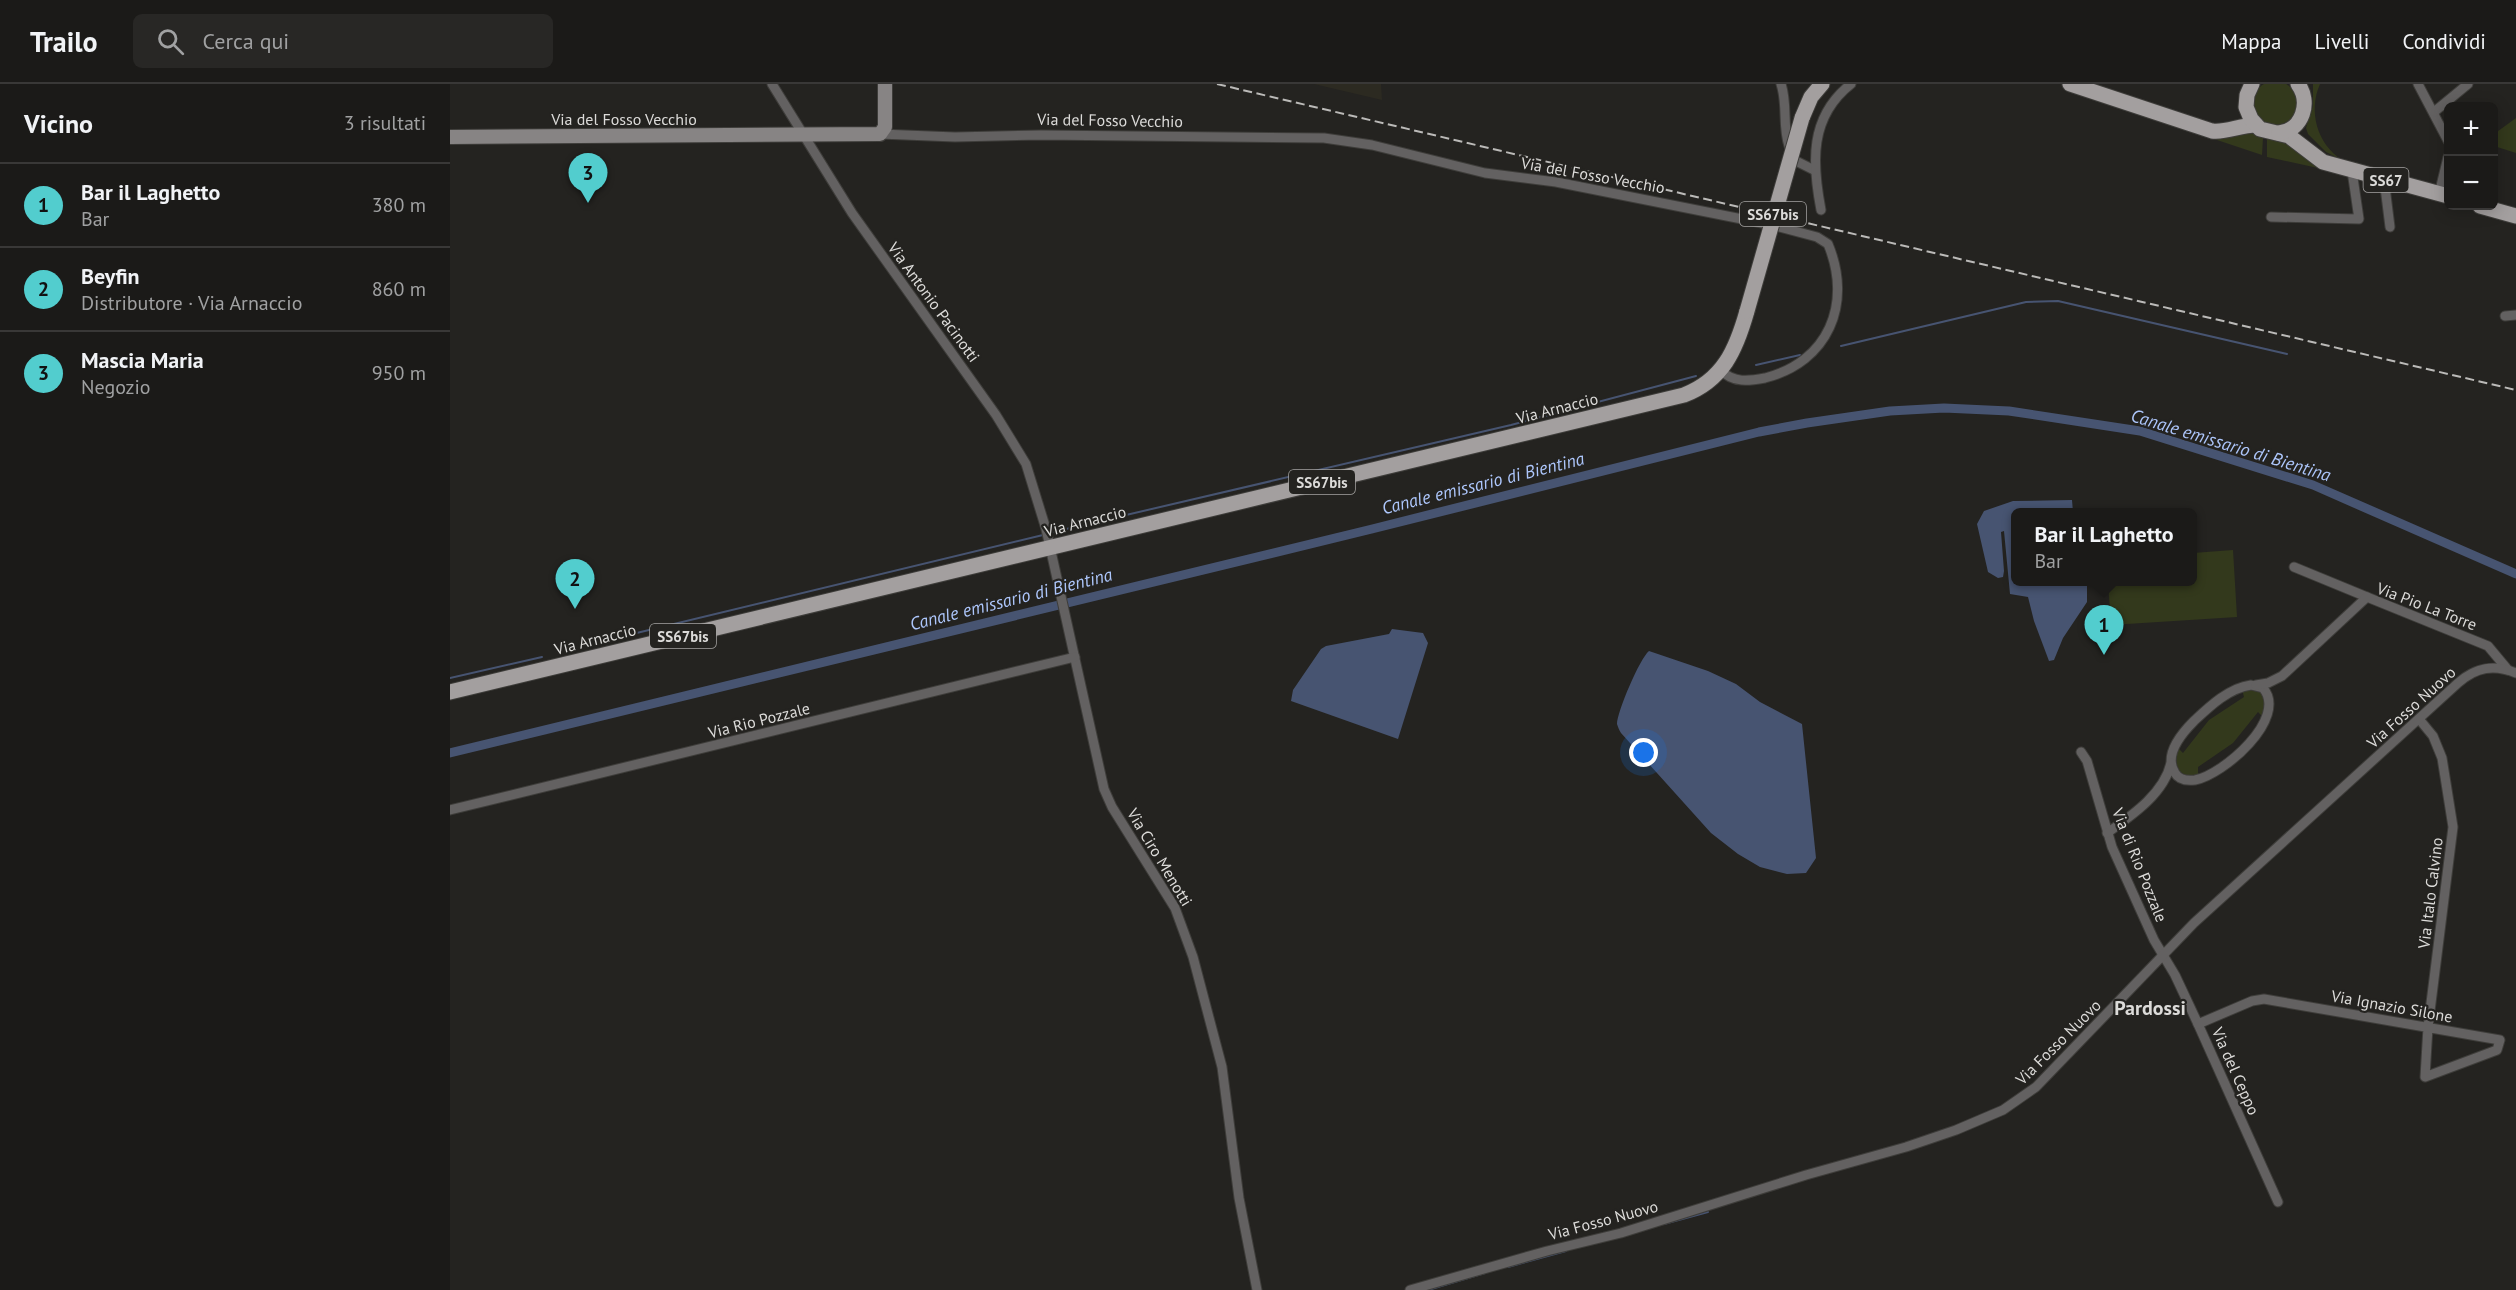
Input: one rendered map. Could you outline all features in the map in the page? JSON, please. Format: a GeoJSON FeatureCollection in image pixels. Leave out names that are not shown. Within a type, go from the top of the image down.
{"type":"FeatureCollection","features":[{"type":"Feature","properties":{"kind":"main road","name":"Via Arnaccio"},"geometry":{"type":"LineString","coordinates":[[450,692],[1048,538],[1670,399],[1698,389],[1722,371],[1735,348],[1802,118],[1811,97],[1822,84]]}},
{"type":"Feature","properties":{"kind":"main road","name":"SS67"},"geometry":{"type":"LineString","coordinates":[[2070,84],[2218,132],[2241,125],[2256,125],[2265,131],[2293,138],[2323,162],[2444,195]]}},
{"type":"Feature","properties":{"kind":"main road","name":"SS67"},"geometry":{"type":"LineString","coordinates":[[2303,88],[2305,107],[2301,118],[2301,129],[2305,141],[2334,165]]}},
{"type":"Feature","properties":{"kind":"main road","name":"SS67"},"geometry":{"type":"LineString","coordinates":[[2200,128],[2228,123],[2237,118],[2247,92]]}},
{"type":"Feature","properties":{"kind":"main road","name":"SS67"},"geometry":{"type":"LineString","coordinates":[[2247,92],[2256,125]]}},
{"type":"Feature","properties":{"kind":"main road"},"geometry":{"type":"LineString","coordinates":[[2279,133],[2291,129],[2301,118]]}},
{"type":"Feature","properties":{"kind":"main road"},"geometry":{"type":"LineString","coordinates":[[2494,210],[2516,216]]}},
{"type":"Feature","properties":{"kind":"street","name":"Via Antonio Pacinotti"},"geometry":{"type":"LineString","coordinates":[[772,84],[852,213],[1015,442],[1030,472],[1048,538]]}},
{"type":"Feature","properties":{"kind":"street"},"geometry":{"type":"LineString","coordinates":[[880,134],[885,127],[885,84]]}},
{"type":"Feature","properties":{"kind":"street"},"geometry":{"type":"LineString","coordinates":[[1781,84],[1786,101],[1784,128],[1789,146]]}},
{"type":"Feature","properties":{"kind":"street"},"geometry":{"type":"LineString","coordinates":[[1821,210],[1814,170],[1814,152],[1822,124],[1834,101],[1851,84]]}},
{"type":"Feature","properties":{"kind":"street"},"geometry":{"type":"LineString","coordinates":[[2418,84],[2444,133]]}},
{"type":"Feature","properties":{"kind":"street"},"geometry":{"type":"LineString","coordinates":[[2434,112],[2468,84]]}},
{"type":"Feature","properties":{"kind":"street","name":"Via del Fosso Vecchio"},"geometry":{"type":"LineString","coordinates":[[450,137],[880,134],[955,137],[1053,135],[1324,138],[1372,145],[1485,173],[1556,182],[1762,223]]}},
{"type":"Feature","properties":{"kind":"street"},"geometry":{"type":"LineString","coordinates":[[1798,162],[1814,170]]}},
{"type":"Feature","properties":{"kind":"street"},"geometry":{"type":"LineString","coordinates":[[2271,217],[2359,219],[2352,171]]}},
{"type":"Feature","properties":{"kind":"street"},"geometry":{"type":"LineString","coordinates":[[2384,179],[2390,227]]}},
{"type":"Feature","properties":{"kind":"street"},"geometry":{"type":"LineString","coordinates":[[1722,371],[1735,380],[1760,379],[1780,374],[1796,366],[1814,350],[1828,332],[1836,310],[1837,285],[1831,250],[1823,240],[1776,226]]}},
{"type":"Feature","properties":{"kind":"street"},"geometry":{"type":"LineString","coordinates":[[2505,316],[2516,315]]}},
{"type":"Feature","properties":{"kind":"street","name":"Via Ciro Menotti"},"geometry":{"type":"LineString","coordinates":[[1048,538],[1107,797],[1174,908],[1199,980],[1222,1067],[1239,1198],[1257,1290]]}},
{"type":"Feature","properties":{"kind":"street"},"geometry":{"type":"LineString","coordinates":[[2294,567],[2367,597]]}},
{"type":"Feature","properties":{"kind":"street","name":"Via Pio La Torre"},"geometry":{"type":"LineString","coordinates":[[2158,789],[2181,779],[2197,780],[2204,777],[2240,753],[2264,724],[2275,686],[2282,676],[2367,597],[2488,646],[2512,672]]}},
{"type":"Feature","properties":{"kind":"street"},"geometry":{"type":"LineString","coordinates":[[2488,646],[2487,668],[2512,672]]}},
{"type":"Feature","properties":{"kind":"street","name":"Via Rio Pozzale"},"geometry":{"type":"LineString","coordinates":[[450,810],[1075,657]]}},
{"type":"Feature","properties":{"kind":"street","name":"Via Fosso Nuovo"},"geometry":{"type":"LineString","coordinates":[[1410,1290],[1547,1251],[1621,1233],[1806,1175],[1906,1147],[1984,1119],[2019,1101],[2036,1087],[2163,954],[2463,678],[2487,668]]}},
{"type":"Feature","properties":{"kind":"street","name":"Via Pio La Torre"},"geometry":{"type":"LineString","coordinates":[[2107,833],[2125,820],[2158,789],[2166,778],[2178,741],[2203,713],[2233,691],[2244,686],[2268,683],[2282,676]]}},
{"type":"Feature","properties":{"kind":"street"},"geometry":{"type":"LineString","coordinates":[[2256,685],[2265,691],[2270,703]]}},
{"type":"Feature","properties":{"kind":"street","name":"Via Italo Calvino"},"geometry":{"type":"LineString","coordinates":[[2418,719],[2433,736],[2442,758],[2452,827],[2428,1027],[2425,1077]]}},
{"type":"Feature","properties":{"kind":"street","name":"Via di Rio Pozzale"},"geometry":{"type":"LineString","coordinates":[[2081,752],[2087,761],[2107,833],[2154,940],[2163,954]]}},
{"type":"Feature","properties":{"kind":"street"},"geometry":{"type":"LineString","coordinates":[[2171,762],[2175,774],[2181,779]]}},
{"type":"Feature","properties":{"kind":"street","name":"Via del Ceppo"},"geometry":{"type":"LineString","coordinates":[[2163,954],[2198,1024],[2278,1202]]}},
{"type":"Feature","properties":{"kind":"street","name":"Via Ignazio Silone"},"geometry":{"type":"LineString","coordinates":[[2198,1024],[2252,1001],[2264,999],[2500,1040],[2497,1050],[2425,1077]]}},
{"type":"Feature","properties":{"kind":"shaded area"},"geometry":{"type":"Polygon","coordinates":[[[1314,84],[1381,84],[1382,100],[1314,84]]]}},
{"type":"Feature","properties":{"kind":"green space"},"geometry":{"type":"Polygon","coordinates":[[[2275,81],[2290,88],[2297,103],[2290,118],[2275,125],[2260,118],[2253,103],[2260,88],[2275,81]]]}},
{"type":"Feature","properties":{"kind":"green space"},"geometry":{"type":"Polygon","coordinates":[[[2313,84],[2320,84],[2315,105],[2317,126],[2326,145],[2342,160],[2326,152],[2308,134],[2306,128],[2313,106],[2313,84]]]}},
{"type":"Feature","properties":{"kind":"green space"},"geometry":{"type":"Polygon","coordinates":[[[2516,118],[2516,153],[2498,147],[2498,131],[2516,118]]]}},
{"type":"Feature","properties":{"kind":"green space"},"geometry":{"type":"Polygon","coordinates":[[[2251,132],[2263,138],[2262,155],[2208,137],[2251,132]]]}},
{"type":"Feature","properties":{"kind":"green space"},"geometry":{"type":"Polygon","coordinates":[[[2267,139],[2287,141],[2327,170],[2267,157],[2267,139]]]}},
{"type":"Feature","properties":{"kind":"green space"},"geometry":{"type":"Polygon","coordinates":[[[2233,550],[2237,617],[2111,625],[2108,586],[2197,586],[2197,553],[2233,550]]]}},
{"type":"Feature","properties":{"kind":"green space"},"geometry":{"type":"Polygon","coordinates":[[[2242,689],[2261,691],[2266,702],[2263,717],[2258,712],[2233,743],[2198,767],[2198,775],[2191,776],[2182,773],[2176,760],[2178,748],[2183,753],[2209,720],[2244,697],[2242,689]]]}},
{"type":"Feature","properties":{"kind":"water"},"geometry":{"type":"Polygon","coordinates":[[[2072,500],[2073,508],[2011,508],[2011,586],[2087,586],[2087,602],[2063,638],[2054,660],[2049,661],[2028,597],[2010,594],[2004,531],[2001,532],[2003,577],[1998,578],[1988,572],[1977,524],[1984,511],[2013,501],[2072,500]]]}},
{"type":"Feature","properties":{"kind":"water"},"geometry":{"type":"Polygon","coordinates":[[[1392,629],[1423,633],[1428,643],[1398,739],[1291,701],[1293,690],[1321,649],[1326,646],[1389,634],[1392,629]]]}},
{"type":"Feature","properties":{"kind":"water"},"geometry":{"type":"Polygon","coordinates":[[[1649,651],[1708,671],[1736,684],[1760,702],[1802,724],[1816,858],[1806,873],[1787,874],[1760,867],[1738,854],[1711,833],[1621,733],[1617,724],[1625,697],[1649,651]]]}},
{"type":"Feature","properties":{"kind":"waterway"},"geometry":{"type":"LineString","coordinates":[[1841,346],[2026,302],[2058,301],[2287,354]]}},
{"type":"Feature","properties":{"kind":"waterway"},"geometry":{"type":"LineString","coordinates":[[1756,365],[1800,355]]}},
{"type":"Feature","properties":{"kind":"waterway"},"geometry":{"type":"LineString","coordinates":[[1049,533],[1511,425],[1696,376]]}},
{"type":"Feature","properties":{"kind":"waterway","name":"Canale emissario di Bientina"},"geometry":{"type":"LineString","coordinates":[[450,753],[1372,529],[1759,432],[1890,411],[1944,408],[2009,411],[2140,431],[2313,485],[2516,574]]}},
{"type":"Feature","properties":{"kind":"waterway"},"geometry":{"type":"LineString","coordinates":[[620,637],[1043,535]]}},
{"type":"Feature","properties":{"kind":"waterway"},"geometry":{"type":"LineString","coordinates":[[450,678],[542,657]]}},
{"type":"Feature","properties":{"kind":"waterway"},"geometry":{"type":"LineString","coordinates":[[1664,1224],[1708,1212]]}},
{"type":"Feature","properties":{"kind":"waterway"},"geometry":{"type":"LineString","coordinates":[[1508,1267],[1566,1251]]}},
{"type":"Feature","properties":{"kind":"waterway"},"geometry":{"type":"LineString","coordinates":[[1428,1290],[1485,1273]]}},
{"type":"Feature","properties":{"kind":"railway"},"geometry":{"type":"LineString","coordinates":[[1217,84],[2516,390]]}},
{"type":"Feature","properties":{"kind":"place","name":"Mascia Maria"},"geometry":{"type":"Point","coordinates":[588,203]}},
{"type":"Feature","properties":{"kind":"place","name":"Beyfin"},"geometry":{"type":"Point","coordinates":[575,609]}},
{"type":"Feature","properties":{"kind":"place","name":"Bar il Laghetto"},"geometry":{"type":"Point","coordinates":[2104,655]}},
{"type":"Feature","properties":{"kind":"district","name":"Pardossi"},"geometry":{"type":"Point","coordinates":[2150,1008]}}]}
